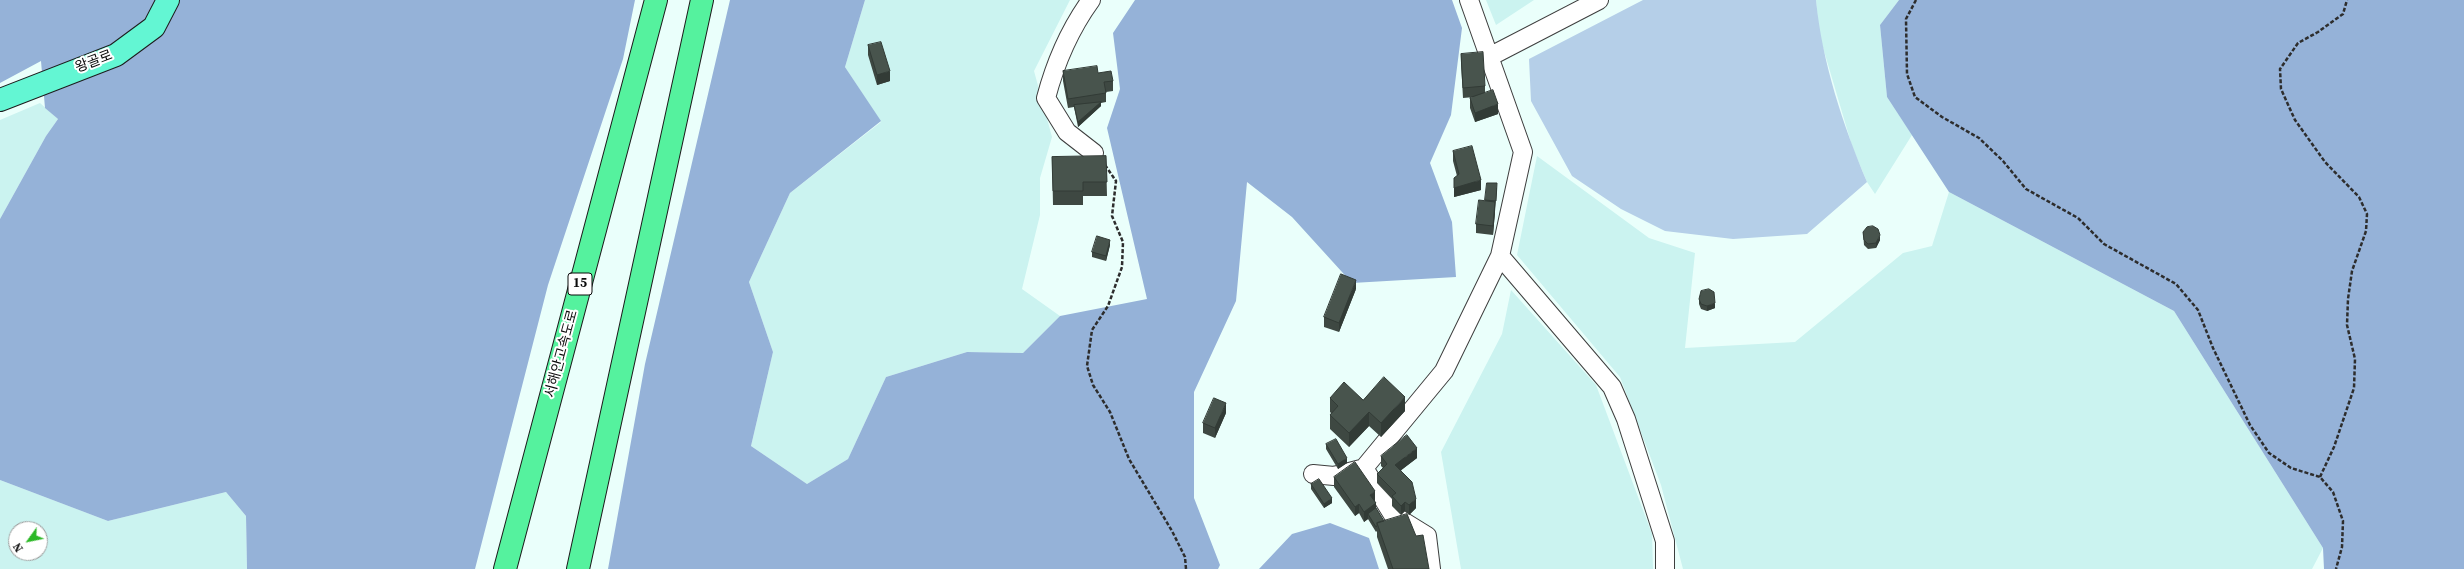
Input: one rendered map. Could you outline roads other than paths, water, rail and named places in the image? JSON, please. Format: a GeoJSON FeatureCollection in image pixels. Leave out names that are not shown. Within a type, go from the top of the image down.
{"type":"FeatureCollection","features":[{"type":"Feature","properties":{"kind":"highway","name":"서해안고속도로"},"geometry":{"type":"LineString","coordinates":[[505,569],[656,0]]}},
{"type":"Feature","properties":{"kind":"highway"},"geometry":{"type":"LineString","coordinates":[[578,569],[702,0]]}},
{"type":"Feature","properties":{"kind":"main road","name":"왕골로"},"geometry":{"type":"LineString","coordinates":[[0,100],[50,79],[116,55],[154,27],[168,0]]}},
{"type":"Feature","properties":{"kind":"street"},"geometry":{"type":"LineString","coordinates":[[1091,0],[1082,13],[1053,73],[1046,98],[1067,132],[1094,153]]}},
{"type":"Feature","properties":{"kind":"street"},"geometry":{"type":"LineString","coordinates":[[1313,474],[1334,476],[1364,468],[1444,371],[1500,256],[1523,152],[1469,0]]}},
{"type":"Feature","properties":{"kind":"street"},"geometry":{"type":"LineString","coordinates":[[1489,57],[1599,0]]}},
{"type":"Feature","properties":{"kind":"street"},"geometry":{"type":"LineString","coordinates":[[1500,256],[1612,387],[1626,419],[1664,541],[1666,569]]}},
{"type":"Feature","properties":{"kind":"street"},"geometry":{"type":"LineString","coordinates":[[1364,468],[1393,515],[1427,536],[1432,569]]}}]}
